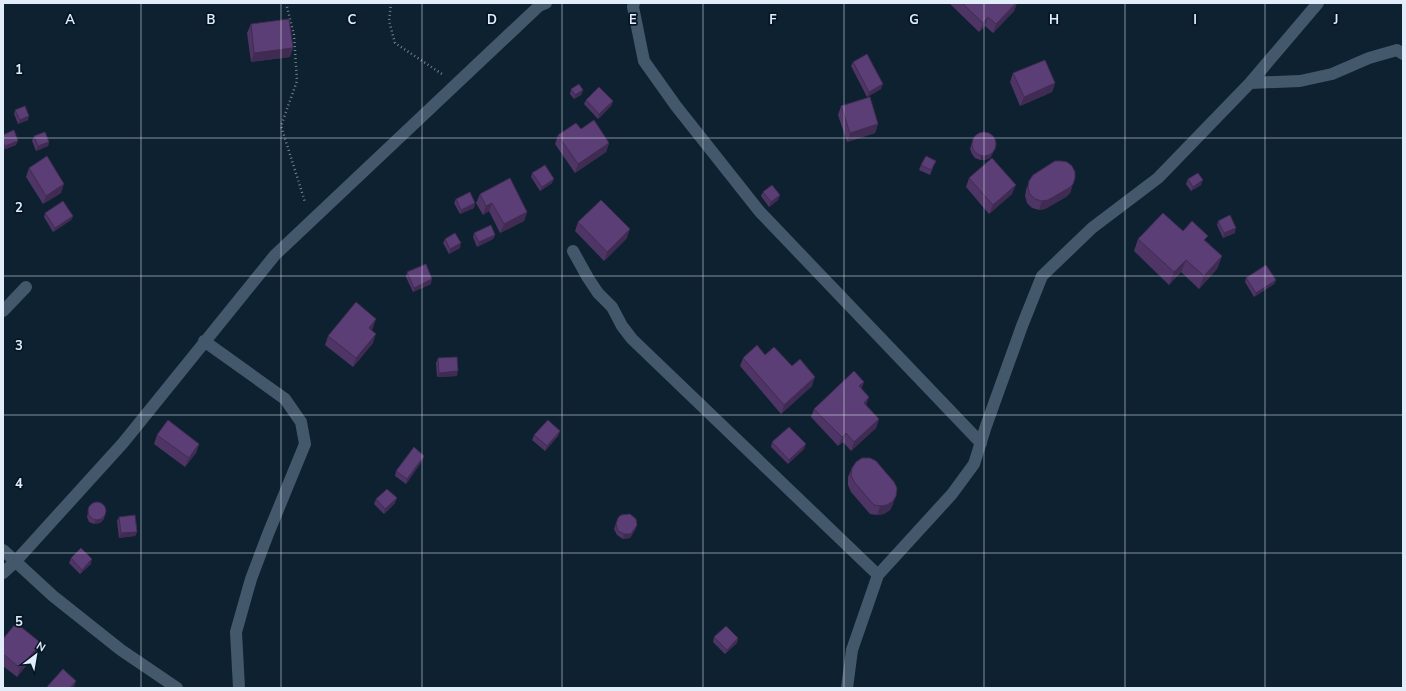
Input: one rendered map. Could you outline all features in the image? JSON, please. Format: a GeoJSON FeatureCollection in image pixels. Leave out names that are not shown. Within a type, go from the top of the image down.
{"type":"FeatureCollection","features":[{"type":"Feature","properties":{"kind":"street"},"geometry":{"type":"LineString","coordinates":[[3,573],[15,562],[123,443],[274,255],[458,84],[539,6],[546,3]]}},
{"type":"Feature","properties":{"kind":"street"},"geometry":{"type":"LineString","coordinates":[[634,3],[633,7],[644,61],[676,106],[755,206],[981,443]]}},
{"type":"Feature","properties":{"kind":"street"},"geometry":{"type":"LineString","coordinates":[[847,688],[852,650],[878,575],[952,494],[974,464],[1019,334],[1042,276],[1092,228],[1158,178],[1250,83],[1318,3]]}},
{"type":"Feature","properties":{"kind":"street"},"geometry":{"type":"LineString","coordinates":[[1250,83],[1300,81],[1332,74],[1369,58],[1401,50]]}},
{"type":"Feature","properties":{"kind":"street"},"geometry":{"type":"LineString","coordinates":[[572,251],[598,293],[612,307],[622,326],[632,339],[878,575]]}},
{"type":"Feature","properties":{"kind":"street"},"geometry":{"type":"LineString","coordinates":[[3,311],[26,287]]}},
{"type":"Feature","properties":{"kind":"street"},"geometry":{"type":"LineString","coordinates":[[204,341],[285,399],[301,422],[305,444],[251,579],[236,632],[239,688]]}},
{"type":"Feature","properties":{"kind":"street"},"geometry":{"type":"LineString","coordinates":[[3,550],[53,596],[121,650],[177,688]]}},
{"type":"Feature","properties":{"kind":"path"},"geometry":{"type":"LineString","coordinates":[[286,3],[294,35],[297,81],[281,126],[311,220]]}},
{"type":"Feature","properties":{"kind":"path"},"geometry":{"type":"LineString","coordinates":[[391,3],[389,21],[395,43],[458,84]]}},
{"type":"Feature","properties":{"kind":"building"},"geometry":{"type":"Polygon","coordinates":[[[962,3],[1016,3],[996,24],[988,17],[983,23],[962,3]]]}},
{"type":"Feature","properties":{"kind":"building"},"geometry":{"type":"Polygon","coordinates":[[[289,19],[293,48],[254,53],[251,24],[289,19]]]}},
{"type":"Feature","properties":{"kind":"building"},"geometry":{"type":"Polygon","coordinates":[[[867,54],[883,84],[869,92],[853,62],[867,54]]]}},
{"type":"Feature","properties":{"kind":"building"},"geometry":{"type":"Polygon","coordinates":[[[1045,60],[1055,83],[1024,97],[1013,73],[1045,60]]]}},
{"type":"Feature","properties":{"kind":"building"},"geometry":{"type":"Polygon","coordinates":[[[579,84],[583,90],[575,95],[571,89],[579,84]]]}},
{"type":"Feature","properties":{"kind":"building"},"geometry":{"type":"Polygon","coordinates":[[[599,87],[613,101],[599,114],[586,100],[599,87]]]}},
{"type":"Feature","properties":{"kind":"building"},"geometry":{"type":"Polygon","coordinates":[[[870,97],[878,124],[850,133],[841,106],[870,97]]]}},
{"type":"Feature","properties":{"kind":"building"},"geometry":{"type":"Polygon","coordinates":[[[25,106],[29,116],[20,120],[15,110],[25,106]]]}},
{"type":"Feature","properties":{"kind":"building"},"geometry":{"type":"Polygon","coordinates":[[[594,120],[609,143],[578,164],[558,135],[576,123],[581,129],[594,120]]]}},
{"type":"Feature","properties":{"kind":"building"},"geometry":{"type":"Polygon","coordinates":[[[14,130],[18,141],[5,146],[3,135],[14,130]]]}},
{"type":"Feature","properties":{"kind":"building"},"geometry":{"type":"Polygon","coordinates":[[[45,132],[49,142],[38,146],[34,136],[45,132]]]}},
{"type":"Feature","properties":{"kind":"building"},"geometry":{"type":"Polygon","coordinates":[[[984,132],[989,133],[995,139],[995,149],[989,155],[984,156],[979,155],[973,149],[972,144],[973,139],[979,133],[984,132]]]}},
{"type":"Feature","properties":{"kind":"building"},"geometry":{"type":"Polygon","coordinates":[[[47,156],[64,184],[46,196],[29,168],[47,156]]]}},
{"type":"Feature","properties":{"kind":"building"},"geometry":{"type":"Polygon","coordinates":[[[926,156],[936,161],[931,170],[921,165],[926,156]]]}},
{"type":"Feature","properties":{"kind":"building"},"geometry":{"type":"Polygon","coordinates":[[[992,158],[1016,185],[993,205],[969,178],[992,158]]]}},
{"type":"Feature","properties":{"kind":"building"},"geometry":{"type":"Polygon","coordinates":[[[1055,161],[1067,162],[1072,166],[1075,172],[1073,184],[1069,188],[1048,200],[1042,201],[1035,199],[1030,194],[1028,188],[1029,181],[1033,175],[1055,161]]]}},
{"type":"Feature","properties":{"kind":"building"},"geometry":{"type":"Polygon","coordinates":[[[545,165],[554,179],[542,187],[532,173],[545,165]]]}},
{"type":"Feature","properties":{"kind":"building"},"geometry":{"type":"Polygon","coordinates":[[[1198,173],[1203,180],[1193,187],[1188,179],[1198,173]]]}},
{"type":"Feature","properties":{"kind":"building"},"geometry":{"type":"Polygon","coordinates":[[[510,178],[527,212],[504,224],[492,203],[486,206],[480,194],[510,178]]]}},
{"type":"Feature","properties":{"kind":"building"},"geometry":{"type":"Polygon","coordinates":[[[772,185],[780,195],[771,202],[763,192],[772,185]]]}},
{"type":"Feature","properties":{"kind":"building"},"geometry":{"type":"Polygon","coordinates":[[[470,192],[475,203],[461,210],[456,199],[470,192]]]}},
{"type":"Feature","properties":{"kind":"building"},"geometry":{"type":"Polygon","coordinates":[[[601,200],[630,229],[607,252],[578,222],[601,200]]]}},
{"type":"Feature","properties":{"kind":"building"},"geometry":{"type":"Polygon","coordinates":[[[63,201],[73,216],[55,228],[45,213],[63,201]]]}},
{"type":"Feature","properties":{"kind":"building"},"geometry":{"type":"Polygon","coordinates":[[[1163,213],[1183,231],[1192,221],[1208,236],[1204,240],[1222,256],[1204,276],[1186,260],[1174,272],[1138,239],[1163,213]]]}},
{"type":"Feature","properties":{"kind":"building"},"geometry":{"type":"Polygon","coordinates":[[[1230,215],[1236,228],[1224,233],[1218,221],[1230,215]]]}},
{"type":"Feature","properties":{"kind":"building"},"geometry":{"type":"Polygon","coordinates":[[[491,225],[495,235],[479,242],[474,233],[491,225]]]}},
{"type":"Feature","properties":{"kind":"building"},"geometry":{"type":"Polygon","coordinates":[[[455,233],[461,243],[450,249],[445,239],[455,233]]]}},
{"type":"Feature","properties":{"kind":"building"},"geometry":{"type":"Polygon","coordinates":[[[426,264],[432,279],[414,288],[407,272],[426,264]]]}},
{"type":"Feature","properties":{"kind":"building"},"geometry":{"type":"Polygon","coordinates":[[[1266,265],[1276,280],[1256,293],[1246,278],[1266,265]]]}},
{"type":"Feature","properties":{"kind":"building"},"geometry":{"type":"Polygon","coordinates":[[[356,302],[376,319],[369,328],[376,334],[356,358],[328,336],[356,302]]]}},
{"type":"Feature","properties":{"kind":"building"},"geometry":{"type":"Polygon","coordinates":[[[757,345],[765,355],[774,347],[792,366],[800,359],[815,377],[784,405],[743,358],[757,345]]]}},
{"type":"Feature","properties":{"kind":"building"},"geometry":{"type":"Polygon","coordinates":[[[457,357],[458,371],[439,373],[438,358],[457,357]]]}},
{"type":"Feature","properties":{"kind":"building"},"geometry":{"type":"Polygon","coordinates":[[[854,371],[864,382],[859,386],[869,397],[864,403],[879,419],[854,442],[846,433],[842,437],[814,409],[854,371]]]}},
{"type":"Feature","properties":{"kind":"building"},"geometry":{"type":"Polygon","coordinates":[[[168,420],[199,444],[189,458],[157,435],[168,420]]]}},
{"type":"Feature","properties":{"kind":"building"},"geometry":{"type":"Polygon","coordinates":[[[548,420],[560,431],[547,446],[534,435],[548,420]]]}},
{"type":"Feature","properties":{"kind":"building"},"geometry":{"type":"Polygon","coordinates":[[[789,427],[806,444],[789,460],[772,442],[789,427]]]}},
{"type":"Feature","properties":{"kind":"building"},"geometry":{"type":"Polygon","coordinates":[[[414,447],[424,456],[407,479],[396,471],[414,447]]]}},
{"type":"Feature","properties":{"kind":"building"},"geometry":{"type":"Polygon","coordinates":[[[862,458],[870,458],[876,461],[894,482],[897,488],[896,496],[893,501],[887,505],[874,505],[855,483],[851,476],[852,468],[856,462],[862,458]]]}},
{"type":"Feature","properties":{"kind":"building"},"geometry":{"type":"Polygon","coordinates":[[[387,489],[397,498],[385,509],[376,499],[387,489]]]}},
{"type":"Feature","properties":{"kind":"building"},"geometry":{"type":"Polygon","coordinates":[[[97,502],[103,505],[106,511],[103,517],[97,520],[91,517],[88,511],[91,505],[97,502]]]}},
{"type":"Feature","properties":{"kind":"building"},"geometry":{"type":"Polygon","coordinates":[[[630,514],[636,519],[637,525],[631,534],[624,534],[618,531],[616,524],[621,515],[630,514]]]}},
{"type":"Feature","properties":{"kind":"building"},"geometry":{"type":"Polygon","coordinates":[[[135,515],[137,532],[121,533],[119,517],[135,515]]]}},
{"type":"Feature","properties":{"kind":"building"},"geometry":{"type":"Polygon","coordinates":[[[81,548],[92,559],[82,570],[71,558],[81,548]]]}},
{"type":"Feature","properties":{"kind":"building"},"geometry":{"type":"Polygon","coordinates":[[[16,623],[41,643],[20,668],[3,654],[3,639],[16,623]]]}},
{"type":"Feature","properties":{"kind":"building"},"geometry":{"type":"Polygon","coordinates":[[[726,626],[738,638],[727,650],[714,637],[726,626]]]}},
{"type":"Feature","properties":{"kind":"building"},"geometry":{"type":"Polygon","coordinates":[[[63,669],[76,681],[70,688],[46,688],[63,669]]]}}]}
